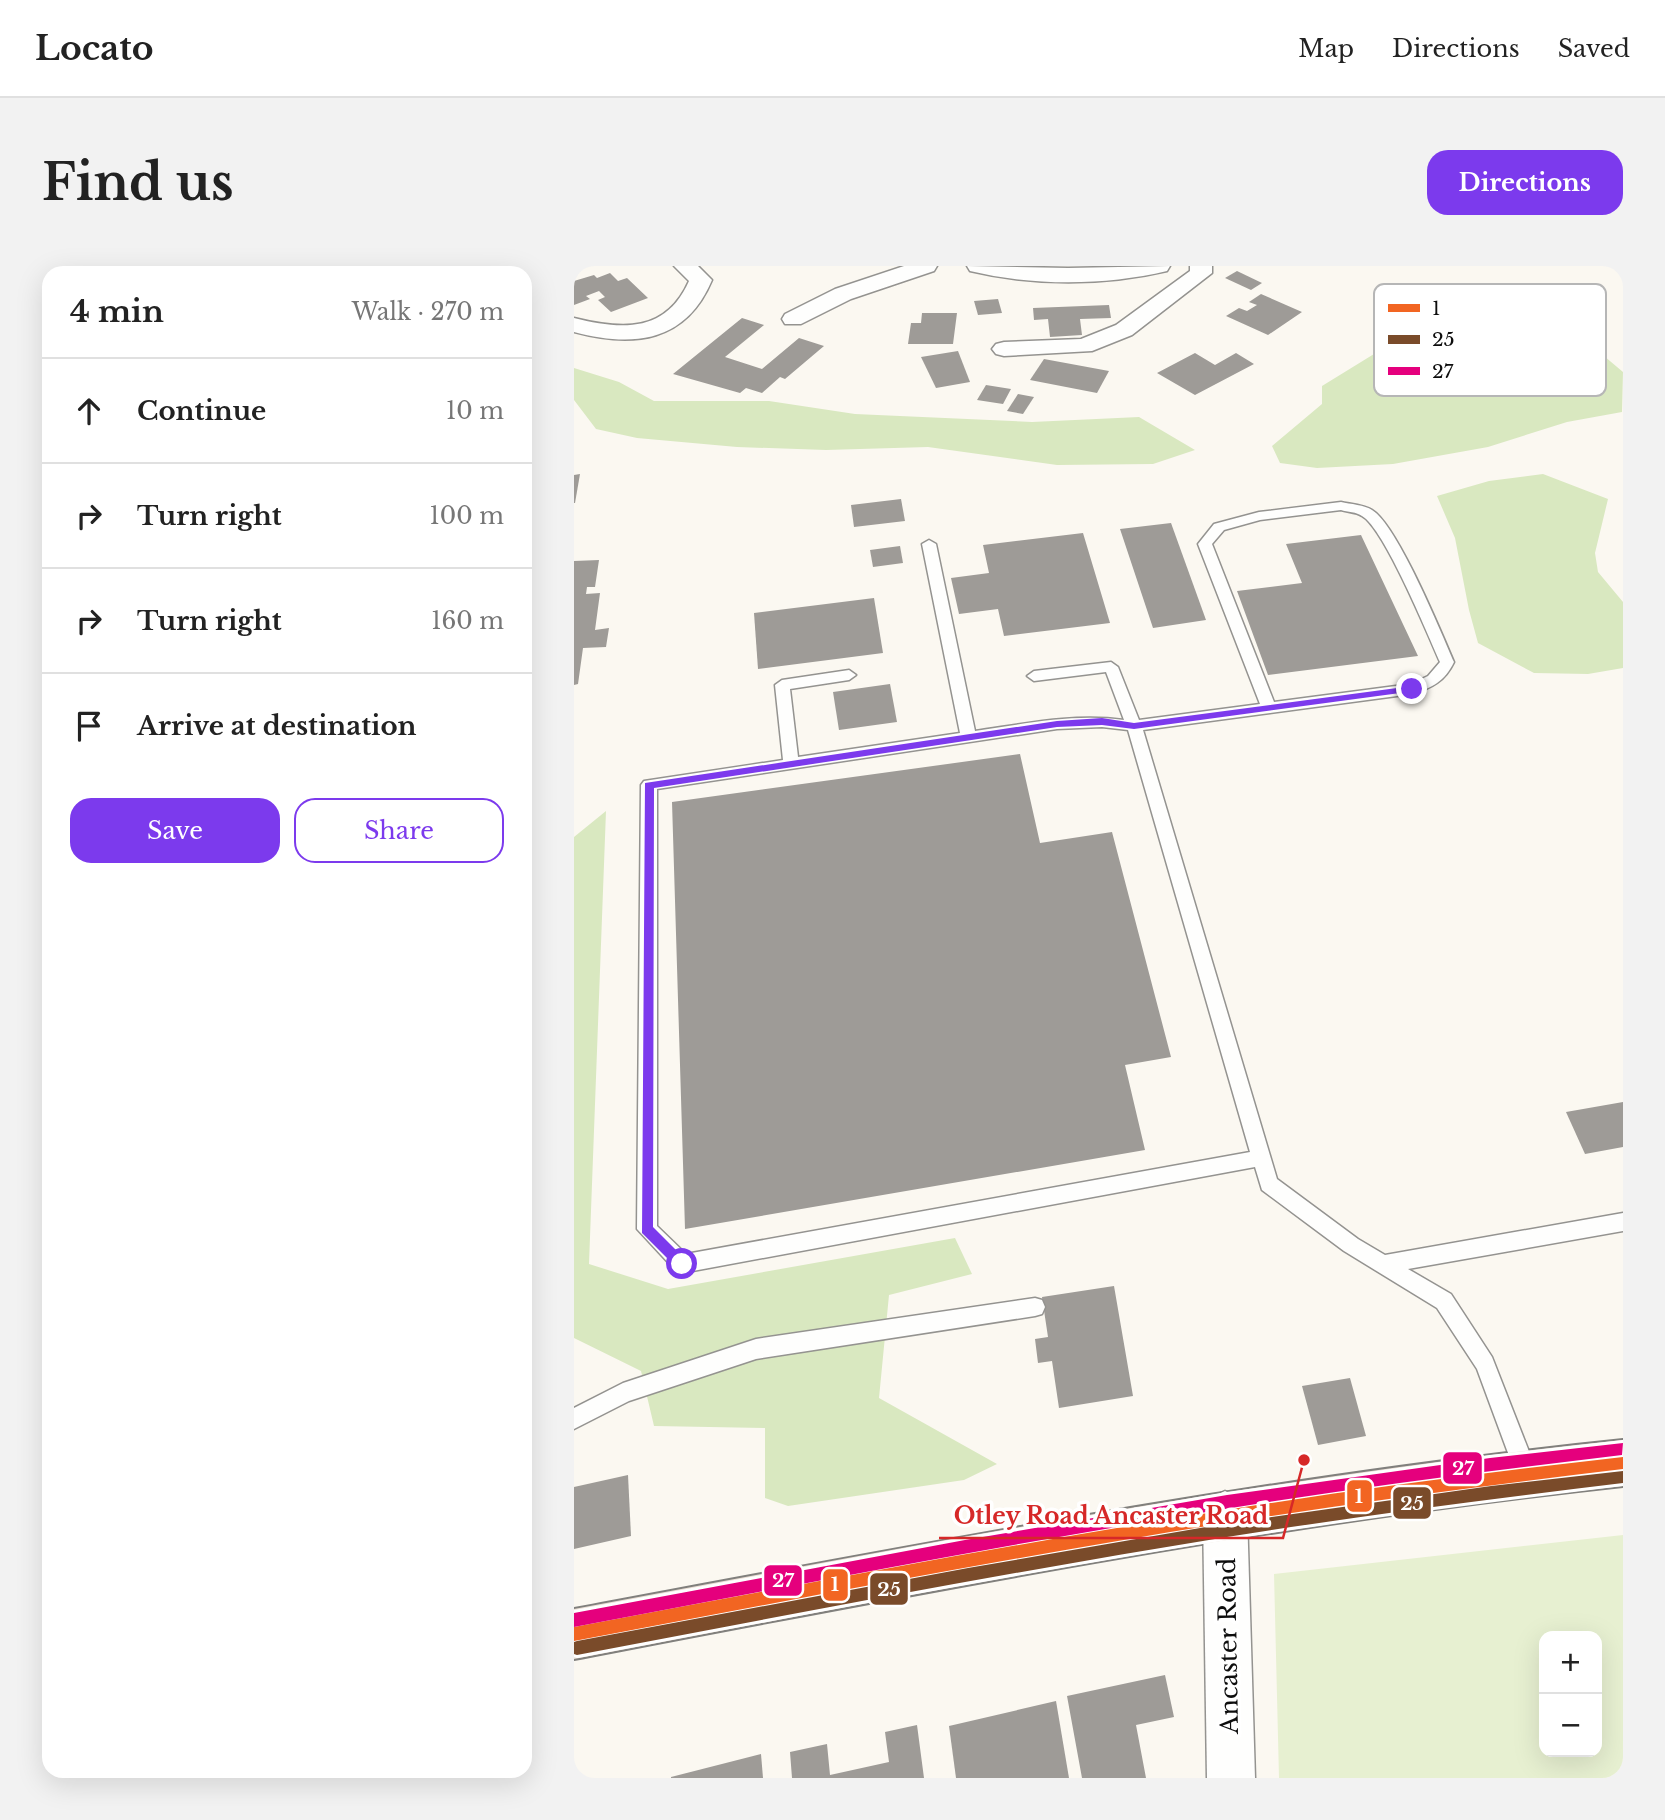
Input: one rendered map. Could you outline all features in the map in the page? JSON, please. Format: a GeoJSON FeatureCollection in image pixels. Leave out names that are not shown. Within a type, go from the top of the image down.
{"type":"FeatureCollection","features":[{"type":"Feature","properties":{"kind":"highway"},"geometry":{"type":"LineString","coordinates":[[574,1634],[1225,1513],[1526,1472],[1623,1463]]}},
{"type":"Feature","properties":{"kind":"street"},"geometry":{"type":"LineString","coordinates":[[574,325],[593,332],[639,333],[675,319],[695,299],[701,281],[685,266]]}},
{"type":"Feature","properties":{"kind":"street"},"geometry":{"type":"LineString","coordinates":[[793,319],[844,294],[926,266]]}},
{"type":"Feature","properties":{"kind":"street"},"geometry":{"type":"LineString","coordinates":[[978,266],[1054,276],[1128,272],[1159,266]]}},
{"type":"Feature","properties":{"kind":"street"},"geometry":{"type":"LineString","coordinates":[[1004,349],[1084,346],[1124,330],[1200,273],[1201,266]]}},
{"type":"Feature","properties":{"kind":"street","name":"Ancaster Road"},"geometry":{"type":"LineString","coordinates":[[1225,1513],[1231,1778]]}},
{"type":"Feature","properties":{"kind":"lane"},"geometry":{"type":"LineString","coordinates":[[1261,1158],[682,1264],[647,1229],[649,785],[1057,724],[1102,722],[1134,726],[1268,706],[1412,689],[1426,684],[1443,672],[1447,662],[1420,599],[1385,535],[1368,513],[1341,506],[1259,516],[1219,527],[1205,544],[1268,706]]}},
{"type":"Feature","properties":{"kind":"lane"},"geometry":{"type":"LineString","coordinates":[[929,544],[969,738]]}},
{"type":"Feature","properties":{"kind":"lane"},"geometry":{"type":"LineString","coordinates":[[1034,676],[1111,667],[1134,726],[1269,1184],[1351,1245],[1444,1301],[1485,1364],[1526,1472]]}},
{"type":"Feature","properties":{"kind":"lane"},"geometry":{"type":"LineString","coordinates":[[791,764],[782,685],[849,675]]}},
{"type":"Feature","properties":{"kind":"lane"},"geometry":{"type":"LineString","coordinates":[[1383,1264],[1623,1222]]}},
{"type":"Feature","properties":{"kind":"lane"},"geometry":{"type":"LineString","coordinates":[[574,1419],[623,1393],[755,1349],[1035,1307]]}},
{"type":"Feature","properties":{"kind":"green space"},"geometry":{"type":"Polygon","coordinates":[[[1374,354],[1374,396],[1606,396],[1606,358],[1623,372],[1622,412],[1567,422],[1488,447],[1393,464],[1317,468],[1280,463],[1272,446],[1322,404],[1322,386],[1374,354]]]}},
{"type":"Feature","properties":{"kind":"green space"},"geometry":{"type":"Polygon","coordinates":[[[574,368],[619,382],[654,401],[769,401],[855,414],[1032,422],[1139,417],[1195,450],[1153,464],[1057,465],[928,447],[826,450],[737,447],[637,438],[596,429],[574,400],[574,368]]]}},
{"type":"Feature","properties":{"kind":"green space"},"geometry":{"type":"Polygon","coordinates":[[[1543,474],[1608,499],[1595,553],[1598,572],[1623,602],[1623,668],[1588,674],[1534,673],[1478,643],[1455,538],[1437,496],[1489,481],[1543,474]]]}},
{"type":"Feature","properties":{"kind":"green space"},"geometry":{"type":"Polygon","coordinates":[[[606,811],[589,1264],[668,1289],[955,1238],[972,1274],[889,1295],[879,1398],[997,1464],[964,1480],[788,1506],[765,1498],[765,1428],[654,1426],[641,1371],[574,1338],[574,837],[606,811]]]}},
{"type":"Feature","properties":{"kind":"green space"},"geometry":{"type":"Polygon","coordinates":[[[1623,1535],[1623,1778],[1279,1778],[1274,1574],[1623,1535]]]}},
{"type":"Feature","properties":{"kind":"building"},"geometry":{"type":"Polygon","coordinates":[[[1237,271],[1262,283],[1251,290],[1225,278],[1237,271]]]}},
{"type":"Feature","properties":{"kind":"building"},"geometry":{"type":"Polygon","coordinates":[[[610,273],[618,281],[627,278],[648,298],[611,312],[598,300],[605,297],[599,291],[586,296],[590,299],[574,305],[574,281],[610,273]]]}},
{"type":"Feature","properties":{"kind":"building"},"geometry":{"type":"Polygon","coordinates":[[[1261,294],[1302,312],[1268,335],[1226,316],[1239,308],[1247,311],[1257,305],[1249,302],[1261,294]]]}},
{"type":"Feature","properties":{"kind":"building"},"geometry":{"type":"Polygon","coordinates":[[[998,299],[1002,313],[978,315],[974,301],[998,299]]]}},
{"type":"Feature","properties":{"kind":"building"},"geometry":{"type":"Polygon","coordinates":[[[1109,305],[1111,318],[1080,319],[1082,335],[1050,337],[1048,319],[1034,320],[1033,308],[1109,305]]]}},
{"type":"Feature","properties":{"kind":"building"},"geometry":{"type":"Polygon","coordinates":[[[922,313],[957,313],[953,344],[908,344],[911,323],[921,323],[922,313]]]}},
{"type":"Feature","properties":{"kind":"building"},"geometry":{"type":"Polygon","coordinates":[[[742,318],[764,325],[725,357],[762,369],[799,338],[824,346],[785,379],[780,377],[762,393],[746,388],[740,393],[673,374],[742,318]]]}},
{"type":"Feature","properties":{"kind":"building"},"geometry":{"type":"Polygon","coordinates":[[[958,351],[970,382],[936,388],[921,357],[958,351]]]}},
{"type":"Feature","properties":{"kind":"building"},"geometry":{"type":"Polygon","coordinates":[[[1195,353],[1215,365],[1236,353],[1254,364],[1195,395],[1157,373],[1195,353]]]}},
{"type":"Feature","properties":{"kind":"building"},"geometry":{"type":"Polygon","coordinates":[[[1044,359],[1109,371],[1097,393],[1030,380],[1044,359]]]}},
{"type":"Feature","properties":{"kind":"building"},"geometry":{"type":"Polygon","coordinates":[[[986,385],[1011,389],[1003,404],[977,400],[986,385]]]}},
{"type":"Feature","properties":{"kind":"building"},"geometry":{"type":"Polygon","coordinates":[[[1018,394],[1034,397],[1023,414],[1007,411],[1018,394]]]}},
{"type":"Feature","properties":{"kind":"building"},"geometry":{"type":"Polygon","coordinates":[[[580,474],[575,503],[574,503],[574,475],[580,474]]]}},
{"type":"Feature","properties":{"kind":"building"},"geometry":{"type":"Polygon","coordinates":[[[901,499],[905,521],[854,527],[851,505],[901,499]]]}},
{"type":"Feature","properties":{"kind":"building"},"geometry":{"type":"Polygon","coordinates":[[[1171,523],[1206,620],[1153,628],[1120,529],[1171,523]]]}},
{"type":"Feature","properties":{"kind":"building"},"geometry":{"type":"Polygon","coordinates":[[[1083,533],[1110,623],[1004,636],[998,609],[959,614],[951,578],[989,573],[983,545],[1083,533]]]}},
{"type":"Feature","properties":{"kind":"building"},"geometry":{"type":"Polygon","coordinates":[[[1361,535],[1418,656],[1268,675],[1237,591],[1302,583],[1286,544],[1361,535]]]}},
{"type":"Feature","properties":{"kind":"building"},"geometry":{"type":"Polygon","coordinates":[[[900,546],[903,563],[873,567],[870,550],[900,546]]]}},
{"type":"Feature","properties":{"kind":"building"},"geometry":{"type":"Polygon","coordinates":[[[599,560],[595,587],[587,587],[586,594],[600,593],[595,630],[609,628],[606,647],[583,648],[578,684],[574,685],[574,561],[599,560]]]}},
{"type":"Feature","properties":{"kind":"building"},"geometry":{"type":"Polygon","coordinates":[[[874,598],[883,653],[758,669],[754,613],[874,598]]]}},
{"type":"Feature","properties":{"kind":"building"},"geometry":{"type":"Polygon","coordinates":[[[890,684],[897,722],[839,730],[833,692],[890,684]]]}},
{"type":"Feature","properties":{"kind":"building"},"geometry":{"type":"Polygon","coordinates":[[[1020,754],[1040,843],[1112,832],[1171,1057],[1125,1065],[1145,1150],[685,1229],[672,802],[1020,754]]]}},
{"type":"Feature","properties":{"kind":"building"},"geometry":{"type":"Polygon","coordinates":[[[1623,1102],[1623,1147],[1585,1154],[1566,1112],[1623,1102]]]}},
{"type":"Feature","properties":{"kind":"building"},"geometry":{"type":"Polygon","coordinates":[[[1114,1286],[1133,1396],[1059,1408],[1052,1361],[1038,1363],[1035,1339],[1048,1337],[1042,1297],[1114,1286]]]}},
{"type":"Feature","properties":{"kind":"building"},"geometry":{"type":"Polygon","coordinates":[[[1350,1378],[1366,1436],[1318,1445],[1302,1386],[1350,1378]]]}},
{"type":"Feature","properties":{"kind":"building"},"geometry":{"type":"Polygon","coordinates":[[[628,1475],[631,1536],[574,1549],[574,1487],[628,1475]]]}},
{"type":"Feature","properties":{"kind":"building"},"geometry":{"type":"Polygon","coordinates":[[[1165,1675],[1174,1717],[1136,1725],[1146,1778],[1082,1778],[1067,1696],[1165,1675]]]}},
{"type":"Feature","properties":{"kind":"building"},"geometry":{"type":"Polygon","coordinates":[[[1056,1701],[1069,1778],[956,1778],[949,1726],[1056,1701]]]}},
{"type":"Feature","properties":{"kind":"building"},"geometry":{"type":"Polygon","coordinates":[[[917,1725],[924,1778],[792,1778],[790,1752],[827,1744],[830,1775],[889,1762],[885,1732],[917,1725]]]}},
{"type":"Feature","properties":{"kind":"building"},"geometry":{"type":"Polygon","coordinates":[[[761,1754],[763,1778],[671,1778],[671,1777],[761,1754]]]}},
{"type":"Feature","properties":{"kind":"transit line","name":"27"},"geometry":{"type":"LineString","coordinates":[[574,1620],[965,1547],[1227,1502],[1490,1464],[1622,1449]]}},
{"type":"Feature","properties":{"kind":"transit line","name":"1"},"geometry":{"type":"LineString","coordinates":[[574,1634],[966,1561],[1228,1516],[1491,1478],[1623,1463]]}},
{"type":"Feature","properties":{"kind":"transit line","name":"25"},"geometry":{"type":"LineString","coordinates":[[577,1648],[968,1575],[1229,1530],[1491,1492],[1623,1477]]}},
{"type":"Feature","properties":{"kind":"place","name":"Otley Road Ancaster Road"},"geometry":{"type":"Point","coordinates":[1304,1460]}},
{"type":"Feature","properties":{"kind":"route"},"geometry":{"type":"LineString","coordinates":[[682,1264],[647,1229],[649,785],[1057,724],[1102,722],[1134,726],[1268,706],[1412,689]]}}]}
